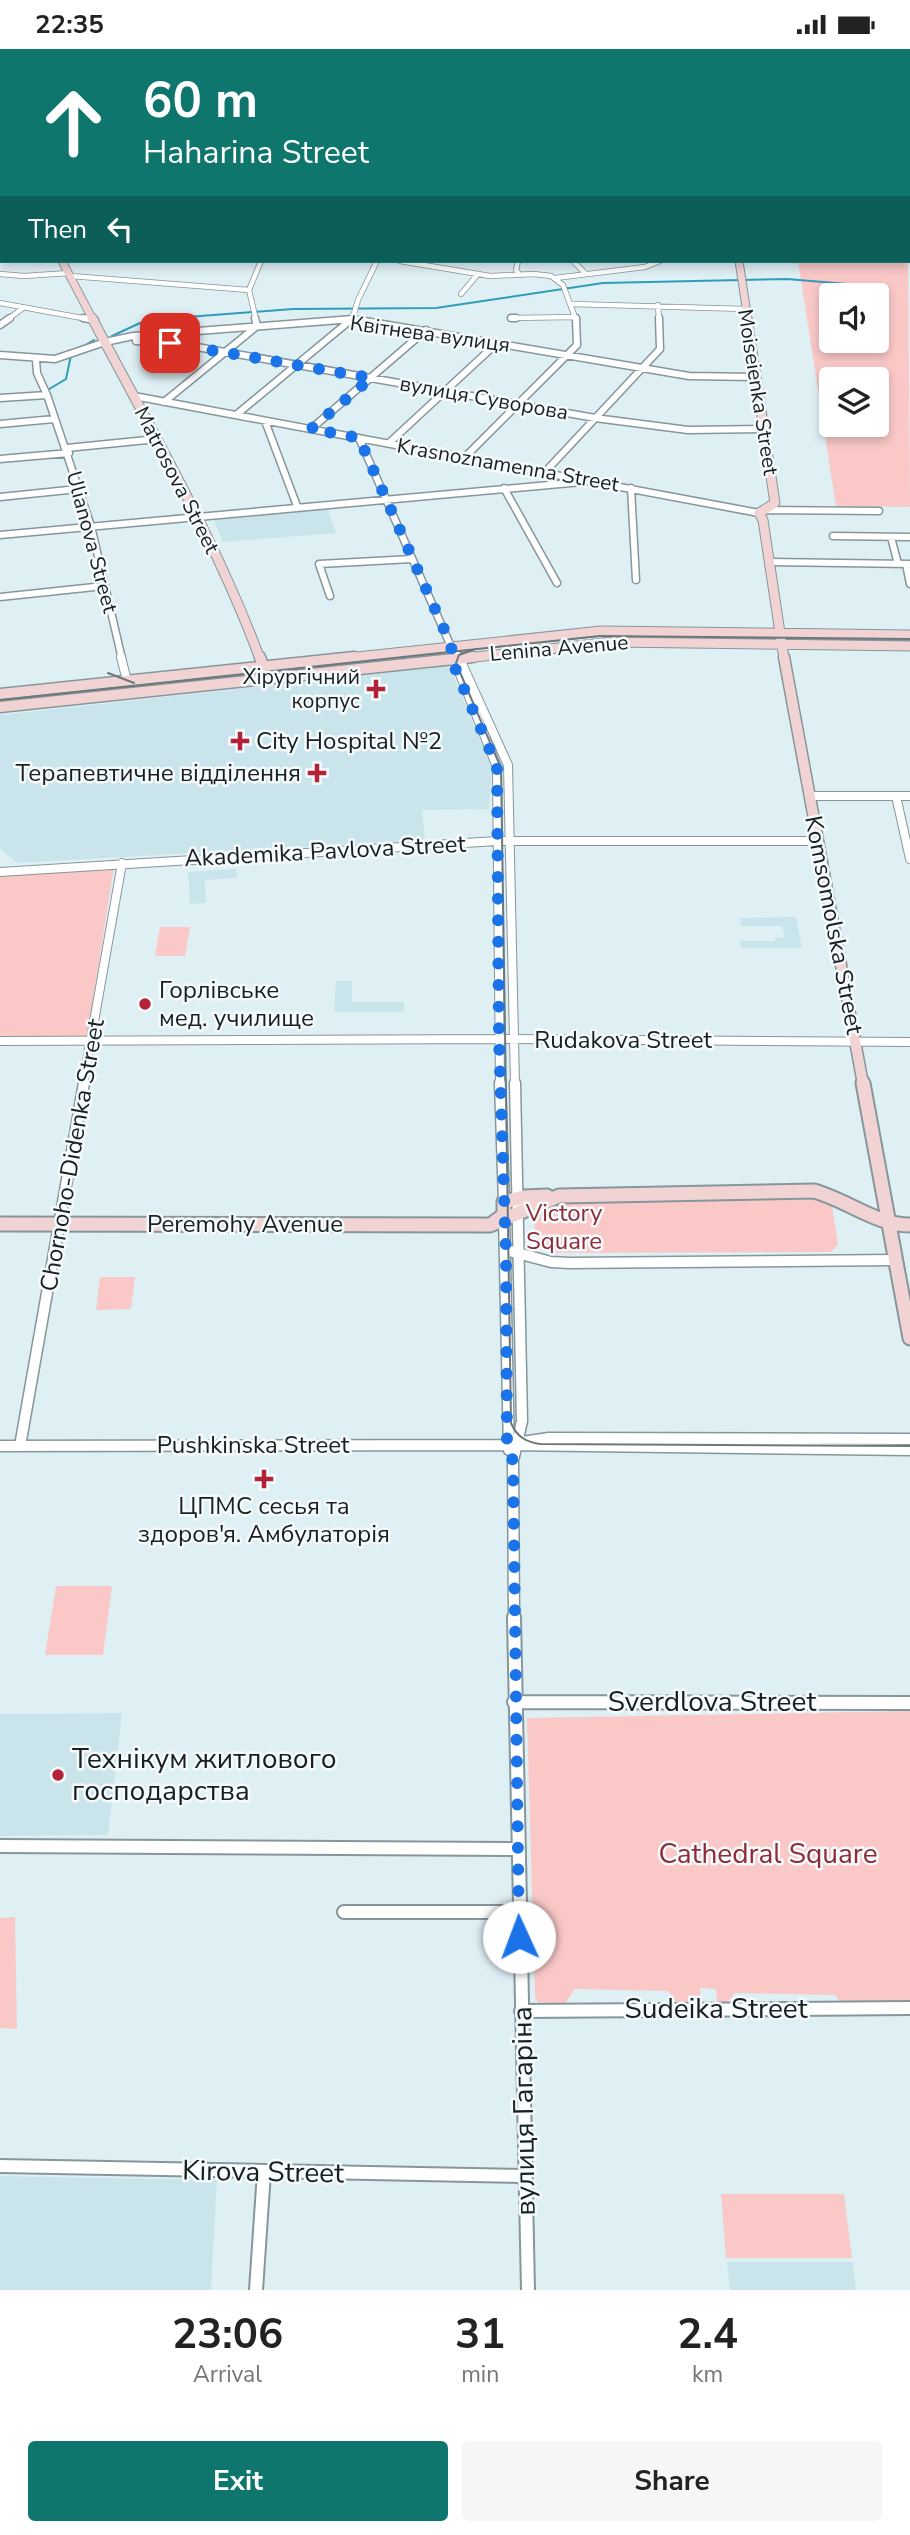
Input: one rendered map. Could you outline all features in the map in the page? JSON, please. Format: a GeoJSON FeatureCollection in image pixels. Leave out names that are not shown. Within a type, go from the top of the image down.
{"type":"FeatureCollection","features":[{"type":"Feature","properties":{"kind":"street","name":"Matrosova Street"},"geometry":{"type":"LineString","coordinates":[[63,263],[196,515],[242,610],[263,666]]}},
{"type":"Feature","properties":{"kind":"street"},"geometry":{"type":"LineString","coordinates":[[163,402],[257,326],[249,290],[260,263]]}},
{"type":"Feature","properties":{"kind":"street"},"geometry":{"type":"LineString","coordinates":[[236,415],[354,319],[358,300],[376,263]]}},
{"type":"Feature","properties":{"kind":"street"},"geometry":{"type":"LineString","coordinates":[[412,263],[501,277],[519,274],[554,278],[649,263]]}},
{"type":"Feature","properties":{"kind":"street"},"geometry":{"type":"LineString","coordinates":[[518,263],[516,270],[519,274]]}},
{"type":"Feature","properties":{"kind":"street"},"geometry":{"type":"LineString","coordinates":[[575,263],[586,274]]}},
{"type":"Feature","properties":{"kind":"street","name":"Moiseienka Street"},"geometry":{"type":"LineString","coordinates":[[739,263],[754,377],[775,503],[758,511]]}},
{"type":"Feature","properties":{"kind":"street"},"geometry":{"type":"LineString","coordinates":[[0,274],[70,274],[249,290]]}},
{"type":"Feature","properties":{"kind":"street"},"geometry":{"type":"LineString","coordinates":[[461,294],[478,274]]}},
{"type":"Feature","properties":{"kind":"street"},"geometry":{"type":"LineString","coordinates":[[465,457],[578,342],[575,317],[566,287],[554,278]]}},
{"type":"Feature","properties":{"kind":"street"},"geometry":{"type":"LineString","coordinates":[[0,303],[95,320]]}},
{"type":"Feature","properties":{"kind":"street"},"geometry":{"type":"LineString","coordinates":[[572,304],[745,309]]}},
{"type":"Feature","properties":{"kind":"street"},"geometry":{"type":"LineString","coordinates":[[545,472],[643,368],[661,345],[657,305]]}},
{"type":"Feature","properties":{"kind":"street"},"geometry":{"type":"LineString","coordinates":[[0,325],[23,308]]}},
{"type":"Feature","properties":{"kind":"street"},"geometry":{"type":"LineString","coordinates":[[511,318],[575,317]]}},
{"type":"Feature","properties":{"kind":"street","name":"Квітнева вулиця"},"geometry":{"type":"LineString","coordinates":[[0,355],[36,360],[55,359],[132,336],[354,319],[699,377],[754,377]]}},
{"type":"Feature","properties":{"kind":"street"},"geometry":{"type":"LineString","coordinates":[[311,429],[426,330]]}},
{"type":"Feature","properties":{"kind":"street","name":"вулиця Суворова"},"geometry":{"type":"LineString","coordinates":[[124,340],[170,343],[227,352],[595,418],[688,430],[763,429]]}},
{"type":"Feature","properties":{"kind":"street"},"geometry":{"type":"LineString","coordinates":[[389,443],[497,343]]}},
{"type":"Feature","properties":{"kind":"street","name":"Ulianova Street"},"geometry":{"type":"LineString","coordinates":[[36,360],[37,373],[68,451],[91,526],[127,681]]}},
{"type":"Feature","properties":{"kind":"street"},"geometry":{"type":"LineString","coordinates":[[0,398],[47,395]]}},
{"type":"Feature","properties":{"kind":"street","name":"Krasnoznamenna Street"},"geometry":{"type":"LineString","coordinates":[[134,396],[758,511],[879,511]]}},
{"type":"Feature","properties":{"kind":"street"},"geometry":{"type":"LineString","coordinates":[[0,424],[54,419]]}},
{"type":"Feature","properties":{"kind":"street"},"geometry":{"type":"LineString","coordinates":[[265,421],[296,506]]}},
{"type":"Feature","properties":{"kind":"street"},"geometry":{"type":"LineString","coordinates":[[359,438],[384,498],[451,645],[461,658],[508,765],[513,1039],[506,1250],[514,1444]]}},
{"type":"Feature","properties":{"kind":"street"},"geometry":{"type":"LineString","coordinates":[[0,460],[157,439]]}},
{"type":"Feature","properties":{"kind":"street"},"geometry":{"type":"LineString","coordinates":[[566,483],[574,480],[570,477]]}},
{"type":"Feature","properties":{"kind":"street"},"geometry":{"type":"LineString","coordinates":[[0,535],[196,515],[595,481]]}},
{"type":"Feature","properties":{"kind":"street"},"geometry":{"type":"LineString","coordinates":[[504,488],[557,583]]}},
{"type":"Feature","properties":{"kind":"street"},"geometry":{"type":"LineString","coordinates":[[631,488],[636,580]]}},
{"type":"Feature","properties":{"kind":"street"},"geometry":{"type":"LineString","coordinates":[[0,496],[78,489]]}},
{"type":"Feature","properties":{"kind":"street","name":"Komsomolska Street"},"geometry":{"type":"LineString","coordinates":[[758,511],[764,520],[781,638],[910,1338]]}},
{"type":"Feature","properties":{"kind":"street"},"geometry":{"type":"LineString","coordinates":[[833,536],[910,537]]}},
{"type":"Feature","properties":{"kind":"street"},"geometry":{"type":"LineString","coordinates":[[891,537],[910,584]]}},
{"type":"Feature","properties":{"kind":"street"},"geometry":{"type":"LineString","coordinates":[[330,596],[319,564],[412,559]]}},
{"type":"Feature","properties":{"kind":"street"},"geometry":{"type":"LineString","coordinates":[[771,562],[904,564]]}},
{"type":"Feature","properties":{"kind":"street"},"geometry":{"type":"LineString","coordinates":[[0,597],[104,586]]}},
{"type":"Feature","properties":{"kind":"street","name":"Lenina Avenue"},"geometry":{"type":"LineString","coordinates":[[0,694],[608,630],[910,646]]}},
{"type":"Feature","properties":{"kind":"street","name":"Lenina Avenue"},"geometry":{"type":"LineString","coordinates":[[0,707],[630,641],[910,635]]}},
{"type":"Feature","properties":{"kind":"street"},"geometry":{"type":"LineString","coordinates":[[461,658],[496,761],[499,1039],[509,1211],[517,1254],[522,1421],[514,1444]]}},
{"type":"Feature","properties":{"kind":"street"},"geometry":{"type":"LineString","coordinates":[[810,796],[910,796]]}},
{"type":"Feature","properties":{"kind":"street"},"geometry":{"type":"LineString","coordinates":[[896,796],[910,859]]}},
{"type":"Feature","properties":{"kind":"street","name":"Akademika Pavlova Street"},"geometry":{"type":"LineString","coordinates":[[0,872],[497,841],[819,841]]}},
{"type":"Feature","properties":{"kind":"street","name":"Chornoho-Didenka Street"},"geometry":{"type":"LineString","coordinates":[[20,1446],[93,1041],[122,863]]}},
{"type":"Feature","properties":{"kind":"street","name":"Rudakova Street"},"geometry":{"type":"LineString","coordinates":[[0,1041],[513,1039],[910,1042]]}},
{"type":"Feature","properties":{"kind":"street","name":"Peremohy Avenue"},"geometry":{"type":"LineString","coordinates":[[0,1224],[490,1224],[509,1211],[559,1196],[814,1191],[836,1197],[890,1225],[910,1225]]}},
{"type":"Feature","properties":{"kind":"street"},"geometry":{"type":"LineString","coordinates":[[506,1250],[551,1262],[897,1260]]}},
{"type":"Feature","properties":{"kind":"street"},"geometry":{"type":"LineString","coordinates":[[522,1421],[535,1434],[549,1438]]}},
{"type":"Feature","properties":{"kind":"street","name":"Pushkinska Street"},"geometry":{"type":"LineString","coordinates":[[514,1444],[549,1438],[910,1439]]}},
{"type":"Feature","properties":{"kind":"street","name":"Pushkinska Street"},"geometry":{"type":"LineString","coordinates":[[0,1446],[514,1444],[910,1450]]}},
{"type":"Feature","properties":{"kind":"street","name":"вулиця Гагаріна"},"geometry":{"type":"LineString","coordinates":[[514,1444],[516,1849],[528,2290]]}},
{"type":"Feature","properties":{"kind":"street","name":"Sverdlova Street"},"geometry":{"type":"LineString","coordinates":[[514,1702],[910,1703]]}},
{"type":"Feature","properties":{"kind":"street"},"geometry":{"type":"LineString","coordinates":[[0,1846],[516,1849]]}},
{"type":"Feature","properties":{"kind":"street"},"geometry":{"type":"LineString","coordinates":[[344,1912],[518,1912]]}},
{"type":"Feature","properties":{"kind":"street","name":"Sudeika Street"},"geometry":{"type":"LineString","coordinates":[[521,2011],[910,2008]]}},
{"type":"Feature","properties":{"kind":"street","name":"Kirova Street"},"geometry":{"type":"LineString","coordinates":[[0,2166],[526,2176]]}},
{"type":"Feature","properties":{"kind":"street"},"geometry":{"type":"LineString","coordinates":[[256,2290],[264,2172]]}},
{"type":"Feature","properties":{"kind":"shaded area"},"geometry":{"type":"Polygon","coordinates":[[[327,506],[336,533],[223,542],[212,516],[327,506]]]}},
{"type":"Feature","properties":{"kind":"shaded area","name":"City Hospital №2"},"geometry":{"type":"Polygon","coordinates":[[[449,666],[492,768],[489,809],[422,810],[425,840],[17,863],[0,848],[0,715],[449,666]]]}},
{"type":"Feature","properties":{"kind":"shaded area"},"geometry":{"type":"Polygon","coordinates":[[[236,869],[237,878],[205,880],[206,903],[190,904],[188,872],[236,869]]]}},
{"type":"Feature","properties":{"kind":"shaded area"},"geometry":{"type":"Polygon","coordinates":[[[796,917],[802,948],[741,948],[740,941],[775,941],[775,938],[785,937],[782,926],[741,926],[740,918],[796,917]]]}},
{"type":"Feature","properties":{"kind":"shaded area"},"geometry":{"type":"Polygon","coordinates":[[[336,981],[352,981],[352,1002],[404,1002],[404,1012],[334,1012],[336,981]]]}},
{"type":"Feature","properties":{"kind":"shaded area","name":"Технікум житлового господарства"},"geometry":{"type":"Polygon","coordinates":[[[122,1713],[108,1835],[0,1836],[0,1714],[122,1713]]]}},
{"type":"Feature","properties":{"kind":"shaded area"},"geometry":{"type":"Polygon","coordinates":[[[0,2176],[217,2180],[211,2290],[0,2290],[0,2176]]]}},
{"type":"Feature","properties":{"kind":"shaded area"},"geometry":{"type":"Polygon","coordinates":[[[727,2262],[853,2262],[856,2290],[730,2290],[727,2262]]]}},
{"type":"Feature","properties":{"kind":"green space"},"geometry":{"type":"Polygon","coordinates":[[[798,263],[908,263],[910,507],[836,506],[825,437],[889,437],[889,367],[819,367],[819,396],[798,263]]]}},
{"type":"Feature","properties":{"kind":"green space"},"geometry":{"type":"Polygon","coordinates":[[[114,867],[87,1037],[0,1036],[0,876],[114,867]]]}},
{"type":"Feature","properties":{"kind":"green space"},"geometry":{"type":"Polygon","coordinates":[[[160,927],[190,927],[185,956],[155,956],[160,927]]]}},
{"type":"Feature","properties":{"kind":"green space","name":"Victory Square"},"geometry":{"type":"Polygon","coordinates":[[[556,1200],[820,1200],[832,1206],[838,1244],[831,1252],[556,1253],[534,1242],[535,1214],[556,1200]]]}},
{"type":"Feature","properties":{"kind":"green space"},"geometry":{"type":"Polygon","coordinates":[[[100,1277],[135,1277],[131,1309],[96,1310],[100,1277]]]}},
{"type":"Feature","properties":{"kind":"green space"},"geometry":{"type":"Polygon","coordinates":[[[56,1586],[112,1586],[103,1655],[45,1655],[56,1586]]]}},
{"type":"Feature","properties":{"kind":"green space","name":"Cathedral Square"},"geometry":{"type":"Polygon","coordinates":[[[910,1711],[910,2005],[840,2002],[835,1995],[735,1993],[727,2002],[717,2002],[716,1989],[700,1988],[701,2004],[678,2004],[668,1991],[575,1989],[564,2005],[538,2002],[535,1997],[527,1718],[910,1711]]]}},
{"type":"Feature","properties":{"kind":"green space"},"geometry":{"type":"Polygon","coordinates":[[[15,1917],[17,2029],[0,2028],[0,1918],[15,1917]]]}},
{"type":"Feature","properties":{"kind":"green space"},"geometry":{"type":"Polygon","coordinates":[[[721,2194],[844,2194],[852,2258],[726,2258],[721,2194]]]}},
{"type":"Feature","properties":{"kind":"waterway"},"geometry":{"type":"LineString","coordinates":[[112,336],[140,323],[161,319],[293,309],[436,308],[603,283],[787,279],[835,283]]}},
{"type":"Feature","properties":{"kind":"waterway"},"geometry":{"type":"LineString","coordinates":[[82,347],[94,340]]}},
{"type":"Feature","properties":{"kind":"waterway"},"geometry":{"type":"LineString","coordinates":[[46,391],[66,379],[71,355]]}},
{"type":"Feature","properties":{"kind":"tram line"},"geometry":{"type":"LineString","coordinates":[[474,649],[600,636],[910,639]]}},
{"type":"Feature","properties":{"kind":"tram line"},"geometry":{"type":"LineString","coordinates":[[0,700],[474,649]]}},
{"type":"Feature","properties":{"kind":"tram line"},"geometry":{"type":"LineString","coordinates":[[474,649],[459,655],[456,663],[501,768],[513,1428],[522,1438],[540,1444],[910,1446]]}},
{"type":"Feature","properties":{"kind":"tram line"},"geometry":{"type":"LineString","coordinates":[[108,673],[134,683]]}},
{"type":"Feature","properties":{"kind":"place","name":"Хірургічний корпус"},"geometry":{"type":"Point","coordinates":[376,689]}},
{"type":"Feature","properties":{"kind":"place","name":"City Hospital №2"},"geometry":{"type":"Point","coordinates":[240,741]}},
{"type":"Feature","properties":{"kind":"place","name":"Терапевтичне відділення"},"geometry":{"type":"Point","coordinates":[317,773]}},
{"type":"Feature","properties":{"kind":"place","name":"Горлівське мед. училище"},"geometry":{"type":"Point","coordinates":[145,1004]}},
{"type":"Feature","properties":{"kind":"place","name":"ЦПМС сесья та здоров'я. Амбулаторія"},"geometry":{"type":"Point","coordinates":[264,1479]}},
{"type":"Feature","properties":{"kind":"place","name":"Технікум житлового господарства"},"geometry":{"type":"Point","coordinates":[58,1775]}},
{"type":"Feature","properties":{"kind":"route"},"geometry":{"type":"LineString","coordinates":[[170,343],[371,378],[311,429],[359,438],[451,645],[453,663],[496,761],[507,1445],[513,1461],[519,1937]]}}]}
